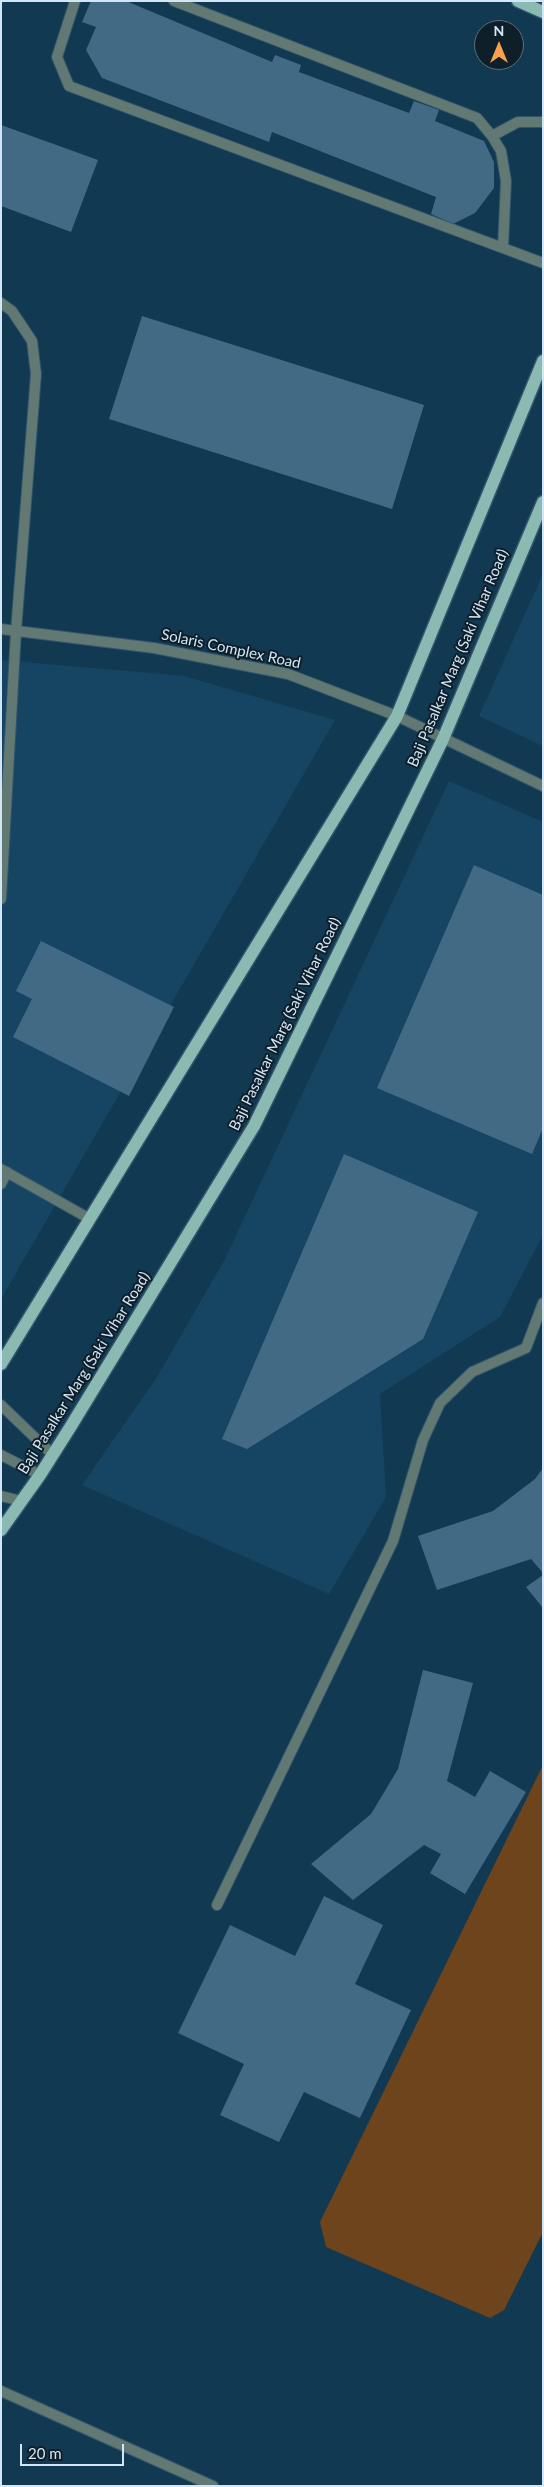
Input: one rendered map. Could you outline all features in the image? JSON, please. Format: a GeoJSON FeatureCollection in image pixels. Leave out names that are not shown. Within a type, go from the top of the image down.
{"type":"FeatureCollection","features":[{"type":"Feature","properties":{"kind":"main road"},"geometry":{"type":"LineString","coordinates":[[518,1],[543,12]]}},
{"type":"Feature","properties":{"kind":"main road"},"geometry":{"type":"LineString","coordinates":[[1,1364],[397,716],[543,361]]}},
{"type":"Feature","properties":{"kind":"main road","name":"Baji Pasalkar Marg (Saki Vihar Road)"},"geometry":{"type":"LineString","coordinates":[[1,1530],[53,1455],[254,1126],[443,739],[543,502]]}},
{"type":"Feature","properties":{"kind":"street"},"geometry":{"type":"LineString","coordinates":[[75,1],[57,56],[69,86],[543,262]]}},
{"type":"Feature","properties":{"kind":"street"},"geometry":{"type":"LineString","coordinates":[[174,1],[458,109],[477,118],[492,136],[501,152],[506,181],[503,248]]}},
{"type":"Feature","properties":{"kind":"street"},"geometry":{"type":"LineString","coordinates":[[492,136],[518,122],[543,122]]}},
{"type":"Feature","properties":{"kind":"street"},"geometry":{"type":"LineString","coordinates":[[1,303],[12,311],[32,341],[36,374],[12,661],[1,899]]}},
{"type":"Feature","properties":{"kind":"street","name":"Solaris Complex Road"},"geometry":{"type":"LineString","coordinates":[[1,629],[154,648],[288,674],[397,716],[543,786]]}},
{"type":"Feature","properties":{"kind":"street"},"geometry":{"type":"LineString","coordinates":[[1,1184],[4,1170],[90,1219]]}},
{"type":"Feature","properties":{"kind":"street"},"geometry":{"type":"LineString","coordinates":[[217,1905],[393,1542],[423,1440],[440,1403],[472,1372],[526,1348],[543,1303]]}},
{"type":"Feature","properties":{"kind":"street"},"geometry":{"type":"LineString","coordinates":[[1,1405],[53,1455]]}},
{"type":"Feature","properties":{"kind":"street"},"geometry":{"type":"LineString","coordinates":[[1,1455],[40,1475]]}},
{"type":"Feature","properties":{"kind":"street"},"geometry":{"type":"LineString","coordinates":[[1,1496],[22,1501]]}},
{"type":"Feature","properties":{"kind":"street"},"geometry":{"type":"LineString","coordinates":[[1,2392],[213,2486]]}},
{"type":"Feature","properties":{"kind":"shaded area"},"geometry":{"type":"Polygon","coordinates":[[[543,574],[543,746],[479,716],[543,574]]]}},
{"type":"Feature","properties":{"kind":"shaded area"},"geometry":{"type":"Polygon","coordinates":[[[1,660],[184,676],[335,720],[1,1299],[1,660]]]}},
{"type":"Feature","properties":{"kind":"shaded area"},"geometry":{"type":"Polygon","coordinates":[[[449,781],[543,822],[543,1235],[500,1317],[380,1394],[386,1497],[329,1594],[82,1485],[157,1377],[225,1259],[449,781]]]}},
{"type":"Feature","properties":{"kind":"shaded area"},"geometry":{"type":"Polygon","coordinates":[[[543,1765],[543,2232],[504,2310],[490,2318],[326,2247],[320,2222],[543,1765]]]}},
{"type":"Feature","properties":{"kind":"building"},"geometry":{"type":"Polygon","coordinates":[[[91,1],[126,1],[272,62],[275,55],[301,65],[299,72],[409,113],[414,101],[439,110],[435,121],[484,141],[494,162],[494,188],[475,213],[453,224],[431,214],[436,197],[272,132],[269,142],[102,78],[86,50],[96,27],[82,22],[91,1]]]}},
{"type":"Feature","properties":{"kind":"building"},"geometry":{"type":"Polygon","coordinates":[[[1,125],[98,160],[71,232],[1,206],[1,125]]]}},
{"type":"Feature","properties":{"kind":"building"},"geometry":{"type":"Polygon","coordinates":[[[142,316],[424,405],[392,509],[109,419],[142,316]]]}},
{"type":"Feature","properties":{"kind":"building"},"geometry":{"type":"Polygon","coordinates":[[[474,865],[543,895],[543,1128],[532,1154],[377,1088],[474,865]]]}},
{"type":"Feature","properties":{"kind":"building"},"geometry":{"type":"Polygon","coordinates":[[[41,941],[174,1007],[129,1096],[13,1037],[32,999],[16,991],[41,941]]]}},
{"type":"Feature","properties":{"kind":"building"},"geometry":{"type":"Polygon","coordinates":[[[344,1154],[478,1212],[423,1339],[247,1449],[222,1439],[344,1154]]]}},
{"type":"Feature","properties":{"kind":"building"},"geometry":{"type":"Polygon","coordinates":[[[543,1468],[543,1573],[531,1559],[437,1590],[418,1536],[493,1511],[535,1479],[543,1468]]]}},
{"type":"Feature","properties":{"kind":"building"},"geometry":{"type":"Polygon","coordinates":[[[543,1575],[543,1608],[526,1587],[543,1575]]]}},
{"type":"Feature","properties":{"kind":"building"},"geometry":{"type":"Polygon","coordinates":[[[423,1670],[473,1683],[447,1781],[475,1797],[490,1771],[526,1792],[465,1894],[430,1873],[441,1854],[424,1845],[353,1900],[311,1864],[371,1814],[398,1769],[423,1670]]]}},
{"type":"Feature","properties":{"kind":"building"},"geometry":{"type":"Polygon","coordinates":[[[324,1896],[383,1925],[355,1984],[411,2010],[360,2118],[304,2092],[279,2142],[220,2115],[244,2064],[178,2033],[230,1925],[295,1956],[324,1896]]]}}]}
